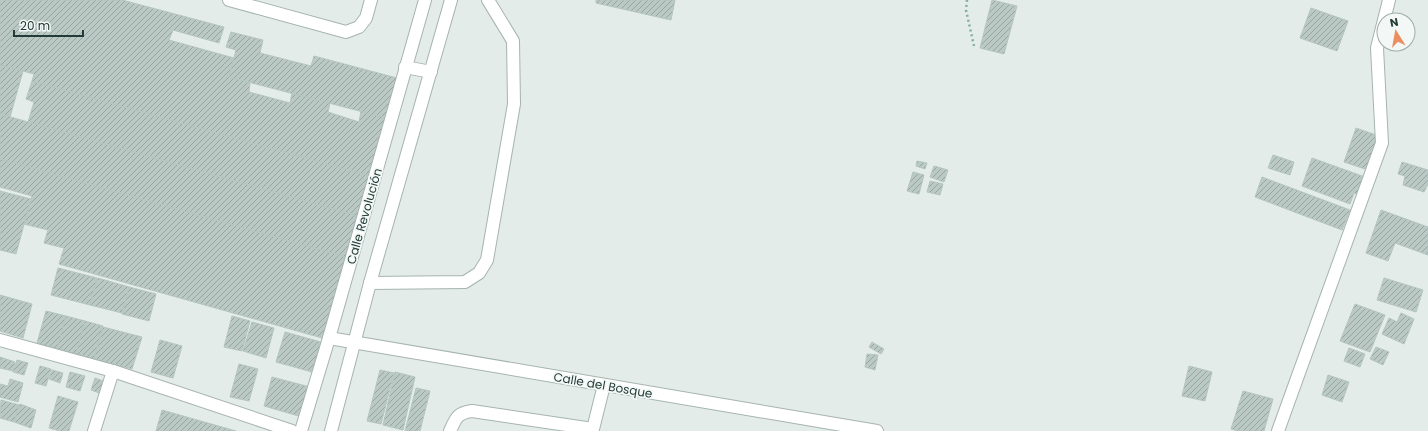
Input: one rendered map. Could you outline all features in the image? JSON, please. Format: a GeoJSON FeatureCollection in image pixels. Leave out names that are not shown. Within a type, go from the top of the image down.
{"type":"FeatureCollection","features":[{"type":"Feature","properties":{"kind":"street"},"geometry":{"type":"LineString","coordinates":[[230,0],[346,32],[359,28],[366,18],[371,0]]}},
{"type":"Feature","properties":{"kind":"street","name":"Calle Revolución"},"geometry":{"type":"LineString","coordinates":[[301,431],[425,0]]}},
{"type":"Feature","properties":{"kind":"street","name":"Calle Revolución"},"geometry":{"type":"LineString","coordinates":[[330,431],[370,283],[451,0]]}},
{"type":"Feature","properties":{"kind":"street"},"geometry":{"type":"LineString","coordinates":[[370,283],[465,282],[479,273],[487,260],[514,104],[513,41],[488,0]]}},
{"type":"Feature","properties":{"kind":"street"},"geometry":{"type":"LineString","coordinates":[[1278,431],[1382,143],[1377,48],[1389,0]]}},
{"type":"Feature","properties":{"kind":"street"},"geometry":{"type":"LineString","coordinates":[[405,67],[431,72]]}},
{"type":"Feature","properties":{"kind":"street","name":"Calle del Bosque"},"geometry":{"type":"LineString","coordinates":[[329,338],[877,431]]}},
{"type":"Feature","properties":{"kind":"street"},"geometry":{"type":"LineString","coordinates":[[0,340],[113,371],[292,431]]}},
{"type":"Feature","properties":{"kind":"street"},"geometry":{"type":"LineString","coordinates":[[94,431],[113,371]]}},
{"type":"Feature","properties":{"kind":"street"},"geometry":{"type":"LineString","coordinates":[[450,431],[456,416],[463,412],[472,411],[596,430],[604,385]]}},
{"type":"Feature","properties":{"kind":"path"},"geometry":{"type":"LineString","coordinates":[[967,0],[966,10],[974,46]]}},
{"type":"Feature","properties":{"kind":"building"},"geometry":{"type":"Polygon","coordinates":[[[0,0],[122,0],[224,27],[219,43],[173,30],[169,40],[234,58],[229,77],[250,83],[249,92],[290,103],[292,93],[330,103],[328,112],[359,122],[361,111],[386,118],[369,176],[32,81],[34,74],[0,65],[0,0]]]}},
{"type":"Feature","properties":{"kind":"building"},"geometry":{"type":"Polygon","coordinates":[[[596,0],[675,0],[671,20],[596,3],[596,0]]]}},
{"type":"Feature","properties":{"kind":"building"},"geometry":{"type":"Polygon","coordinates":[[[992,0],[1017,6],[1004,54],[980,48],[992,0]]]}},
{"type":"Feature","properties":{"kind":"building"},"geometry":{"type":"Polygon","coordinates":[[[1311,8],[1348,21],[1337,51],[1300,38],[1311,8]]]}},
{"type":"Feature","properties":{"kind":"building"},"geometry":{"type":"Polygon","coordinates":[[[231,32],[263,40],[260,53],[311,66],[314,56],[397,78],[386,118],[229,77],[236,50],[226,47],[231,32]]]}},
{"type":"Feature","properties":{"kind":"building"},"geometry":{"type":"Polygon","coordinates":[[[0,65],[23,71],[10,117],[0,114],[0,65]]]}},
{"type":"Feature","properties":{"kind":"building"},"geometry":{"type":"Polygon","coordinates":[[[32,81],[369,176],[358,216],[28,122],[34,102],[26,99],[32,81]]]}},
{"type":"Feature","properties":{"kind":"building"},"geometry":{"type":"Polygon","coordinates":[[[0,114],[358,216],[346,257],[0,159],[0,114]]]}},
{"type":"Feature","properties":{"kind":"building"},"geometry":{"type":"Polygon","coordinates":[[[1356,128],[1379,136],[1368,170],[1344,162],[1356,128]]]}},
{"type":"Feature","properties":{"kind":"building"},"geometry":{"type":"Polygon","coordinates":[[[1273,155],[1294,162],[1290,175],[1268,168],[1273,155]]]}},
{"type":"Feature","properties":{"kind":"building"},"geometry":{"type":"Polygon","coordinates":[[[1312,158],[1365,177],[1358,195],[1354,193],[1350,204],[1302,186],[1312,158]]]}},
{"type":"Feature","properties":{"kind":"building"},"geometry":{"type":"Polygon","coordinates":[[[0,159],[346,257],[322,338],[59,264],[64,248],[44,243],[48,230],[24,224],[32,196],[0,187],[0,159]]]}},
{"type":"Feature","properties":{"kind":"building"},"geometry":{"type":"Polygon","coordinates":[[[917,161],[927,163],[925,169],[916,166],[917,161]]]}},
{"type":"Feature","properties":{"kind":"building"},"geometry":{"type":"Polygon","coordinates":[[[1402,162],[1428,170],[1428,184],[1424,192],[1403,185],[1405,176],[1398,174],[1402,162]]]}},
{"type":"Feature","properties":{"kind":"building"},"geometry":{"type":"Polygon","coordinates":[[[934,166],[948,170],[944,182],[930,177],[934,166]]]}},
{"type":"Feature","properties":{"kind":"building"},"geometry":{"type":"Polygon","coordinates":[[[913,172],[924,175],[919,194],[907,191],[913,172]]]}},
{"type":"Feature","properties":{"kind":"building"},"geometry":{"type":"Polygon","coordinates":[[[1262,177],[1350,210],[1342,230],[1255,197],[1262,177]]]}},
{"type":"Feature","properties":{"kind":"building"},"geometry":{"type":"Polygon","coordinates":[[[930,181],[943,184],[940,195],[927,192],[930,181]]]}},
{"type":"Feature","properties":{"kind":"building"},"geometry":{"type":"Polygon","coordinates":[[[0,191],[31,199],[16,254],[0,250],[0,191]]]}},
{"type":"Feature","properties":{"kind":"building"},"geometry":{"type":"Polygon","coordinates":[[[1381,210],[1428,227],[1428,255],[1395,243],[1388,261],[1366,253],[1381,210]]]}},
{"type":"Feature","properties":{"kind":"building"},"geometry":{"type":"Polygon","coordinates":[[[58,268],[97,278],[90,305],[51,295],[58,268]]]}},
{"type":"Feature","properties":{"kind":"building"},"geometry":{"type":"Polygon","coordinates":[[[98,278],[129,287],[122,313],[90,305],[98,278]]]}},
{"type":"Feature","properties":{"kind":"building"},"geometry":{"type":"Polygon","coordinates":[[[1384,278],[1423,290],[1416,312],[1377,300],[1384,278]]]}},
{"type":"Feature","properties":{"kind":"building"},"geometry":{"type":"Polygon","coordinates":[[[129,287],[156,294],[149,321],[122,314],[129,287]]]}},
{"type":"Feature","properties":{"kind":"building"},"geometry":{"type":"Polygon","coordinates":[[[0,295],[32,304],[23,338],[0,331],[0,295]]]}},
{"type":"Feature","properties":{"kind":"building"},"geometry":{"type":"Polygon","coordinates":[[[1355,304],[1385,315],[1370,352],[1340,341],[1355,304]]]}},
{"type":"Feature","properties":{"kind":"building"},"geometry":{"type":"Polygon","coordinates":[[[46,311],[66,316],[57,349],[37,343],[46,311]]]}},
{"type":"Feature","properties":{"kind":"building"},"geometry":{"type":"Polygon","coordinates":[[[1401,313],[1414,319],[1404,344],[1382,334],[1389,318],[1397,322],[1401,313]]]}},
{"type":"Feature","properties":{"kind":"building"},"geometry":{"type":"Polygon","coordinates":[[[66,316],[85,321],[76,354],[57,349],[66,316]]]}},
{"type":"Feature","properties":{"kind":"building"},"geometry":{"type":"Polygon","coordinates":[[[232,316],[250,321],[242,351],[224,347],[232,316]]]}},
{"type":"Feature","properties":{"kind":"building"},"geometry":{"type":"Polygon","coordinates":[[[85,321],[103,326],[94,359],[76,354],[85,321]]]}},
{"type":"Feature","properties":{"kind":"building"},"geometry":{"type":"Polygon","coordinates":[[[252,322],[274,328],[266,358],[243,351],[252,322]]]}},
{"type":"Feature","properties":{"kind":"building"},"geometry":{"type":"Polygon","coordinates":[[[103,327],[142,337],[132,369],[94,359],[103,327]]]}},
{"type":"Feature","properties":{"kind":"building"},"geometry":{"type":"Polygon","coordinates":[[[285,332],[321,342],[312,372],[276,362],[285,332]]]}},
{"type":"Feature","properties":{"kind":"building"},"geometry":{"type":"Polygon","coordinates":[[[160,340],[182,346],[173,378],[151,372],[160,340]]]}},
{"type":"Feature","properties":{"kind":"building"},"geometry":{"type":"Polygon","coordinates":[[[872,342],[884,349],[881,354],[869,347],[872,342]]]}},
{"type":"Feature","properties":{"kind":"building"},"geometry":{"type":"Polygon","coordinates":[[[1376,347],[1389,352],[1383,365],[1370,359],[1376,347]]]}},
{"type":"Feature","properties":{"kind":"building"},"geometry":{"type":"Polygon","coordinates":[[[1349,348],[1365,354],[1360,367],[1344,361],[1349,348]]]}},
{"type":"Feature","properties":{"kind":"building"},"geometry":{"type":"Polygon","coordinates":[[[867,354],[878,355],[875,370],[865,367],[867,354]]]}},
{"type":"Feature","properties":{"kind":"building"},"geometry":{"type":"Polygon","coordinates":[[[0,357],[15,362],[13,371],[0,368],[0,357]]]}},
{"type":"Feature","properties":{"kind":"building"},"geometry":{"type":"Polygon","coordinates":[[[17,360],[28,363],[24,375],[13,372],[17,360]]]}},
{"type":"Feature","properties":{"kind":"building"},"geometry":{"type":"Polygon","coordinates":[[[239,364],[258,369],[249,401],[230,397],[239,364]]]}},
{"type":"Feature","properties":{"kind":"building"},"geometry":{"type":"Polygon","coordinates":[[[40,366],[51,369],[46,386],[35,383],[40,366]]]}},
{"type":"Feature","properties":{"kind":"building"},"geometry":{"type":"Polygon","coordinates":[[[1189,366],[1212,372],[1205,401],[1182,396],[1189,366]]]}},
{"type":"Feature","properties":{"kind":"building"},"geometry":{"type":"Polygon","coordinates":[[[52,370],[63,373],[60,383],[49,379],[52,370]]]}},
{"type":"Feature","properties":{"kind":"building"},"geometry":{"type":"Polygon","coordinates":[[[380,370],[394,373],[381,424],[367,421],[380,370]]]}},
{"type":"Feature","properties":{"kind":"building"},"geometry":{"type":"Polygon","coordinates":[[[70,372],[85,376],[80,391],[66,387],[70,372]]]}},
{"type":"Feature","properties":{"kind":"building"},"geometry":{"type":"Polygon","coordinates":[[[395,372],[415,377],[403,430],[383,425],[395,372]]]}},
{"type":"Feature","properties":{"kind":"building"},"geometry":{"type":"Polygon","coordinates":[[[1328,375],[1349,382],[1342,402],[1322,395],[1328,375]]]}},
{"type":"Feature","properties":{"kind":"building"},"geometry":{"type":"Polygon","coordinates":[[[272,377],[310,387],[302,417],[264,406],[272,377]]]}},
{"type":"Feature","properties":{"kind":"building"},"geometry":{"type":"Polygon","coordinates":[[[95,378],[106,382],[102,394],[91,390],[95,378]]]}},
{"type":"Feature","properties":{"kind":"building"},"geometry":{"type":"Polygon","coordinates":[[[10,379],[23,383],[18,402],[0,397],[0,384],[8,386],[10,379]]]}},
{"type":"Feature","properties":{"kind":"building"},"geometry":{"type":"Polygon","coordinates":[[[416,388],[430,391],[420,431],[405,431],[416,388]]]}},
{"type":"Feature","properties":{"kind":"building"},"geometry":{"type":"Polygon","coordinates":[[[1243,391],[1273,399],[1264,431],[1238,431],[1231,429],[1243,391]]]}},
{"type":"Feature","properties":{"kind":"building"},"geometry":{"type":"Polygon","coordinates":[[[58,396],[78,402],[69,431],[60,431],[49,428],[58,396]]]}},
{"type":"Feature","properties":{"kind":"building"},"geometry":{"type":"Polygon","coordinates":[[[1,400],[19,405],[14,422],[0,418],[1,400]]]}},
{"type":"Feature","properties":{"kind":"building"},"geometry":{"type":"Polygon","coordinates":[[[20,404],[36,410],[31,428],[14,422],[20,404]]]}},
{"type":"Feature","properties":{"kind":"building"},"geometry":{"type":"Polygon","coordinates":[[[162,410],[236,431],[156,431],[162,410]]]}}]}
